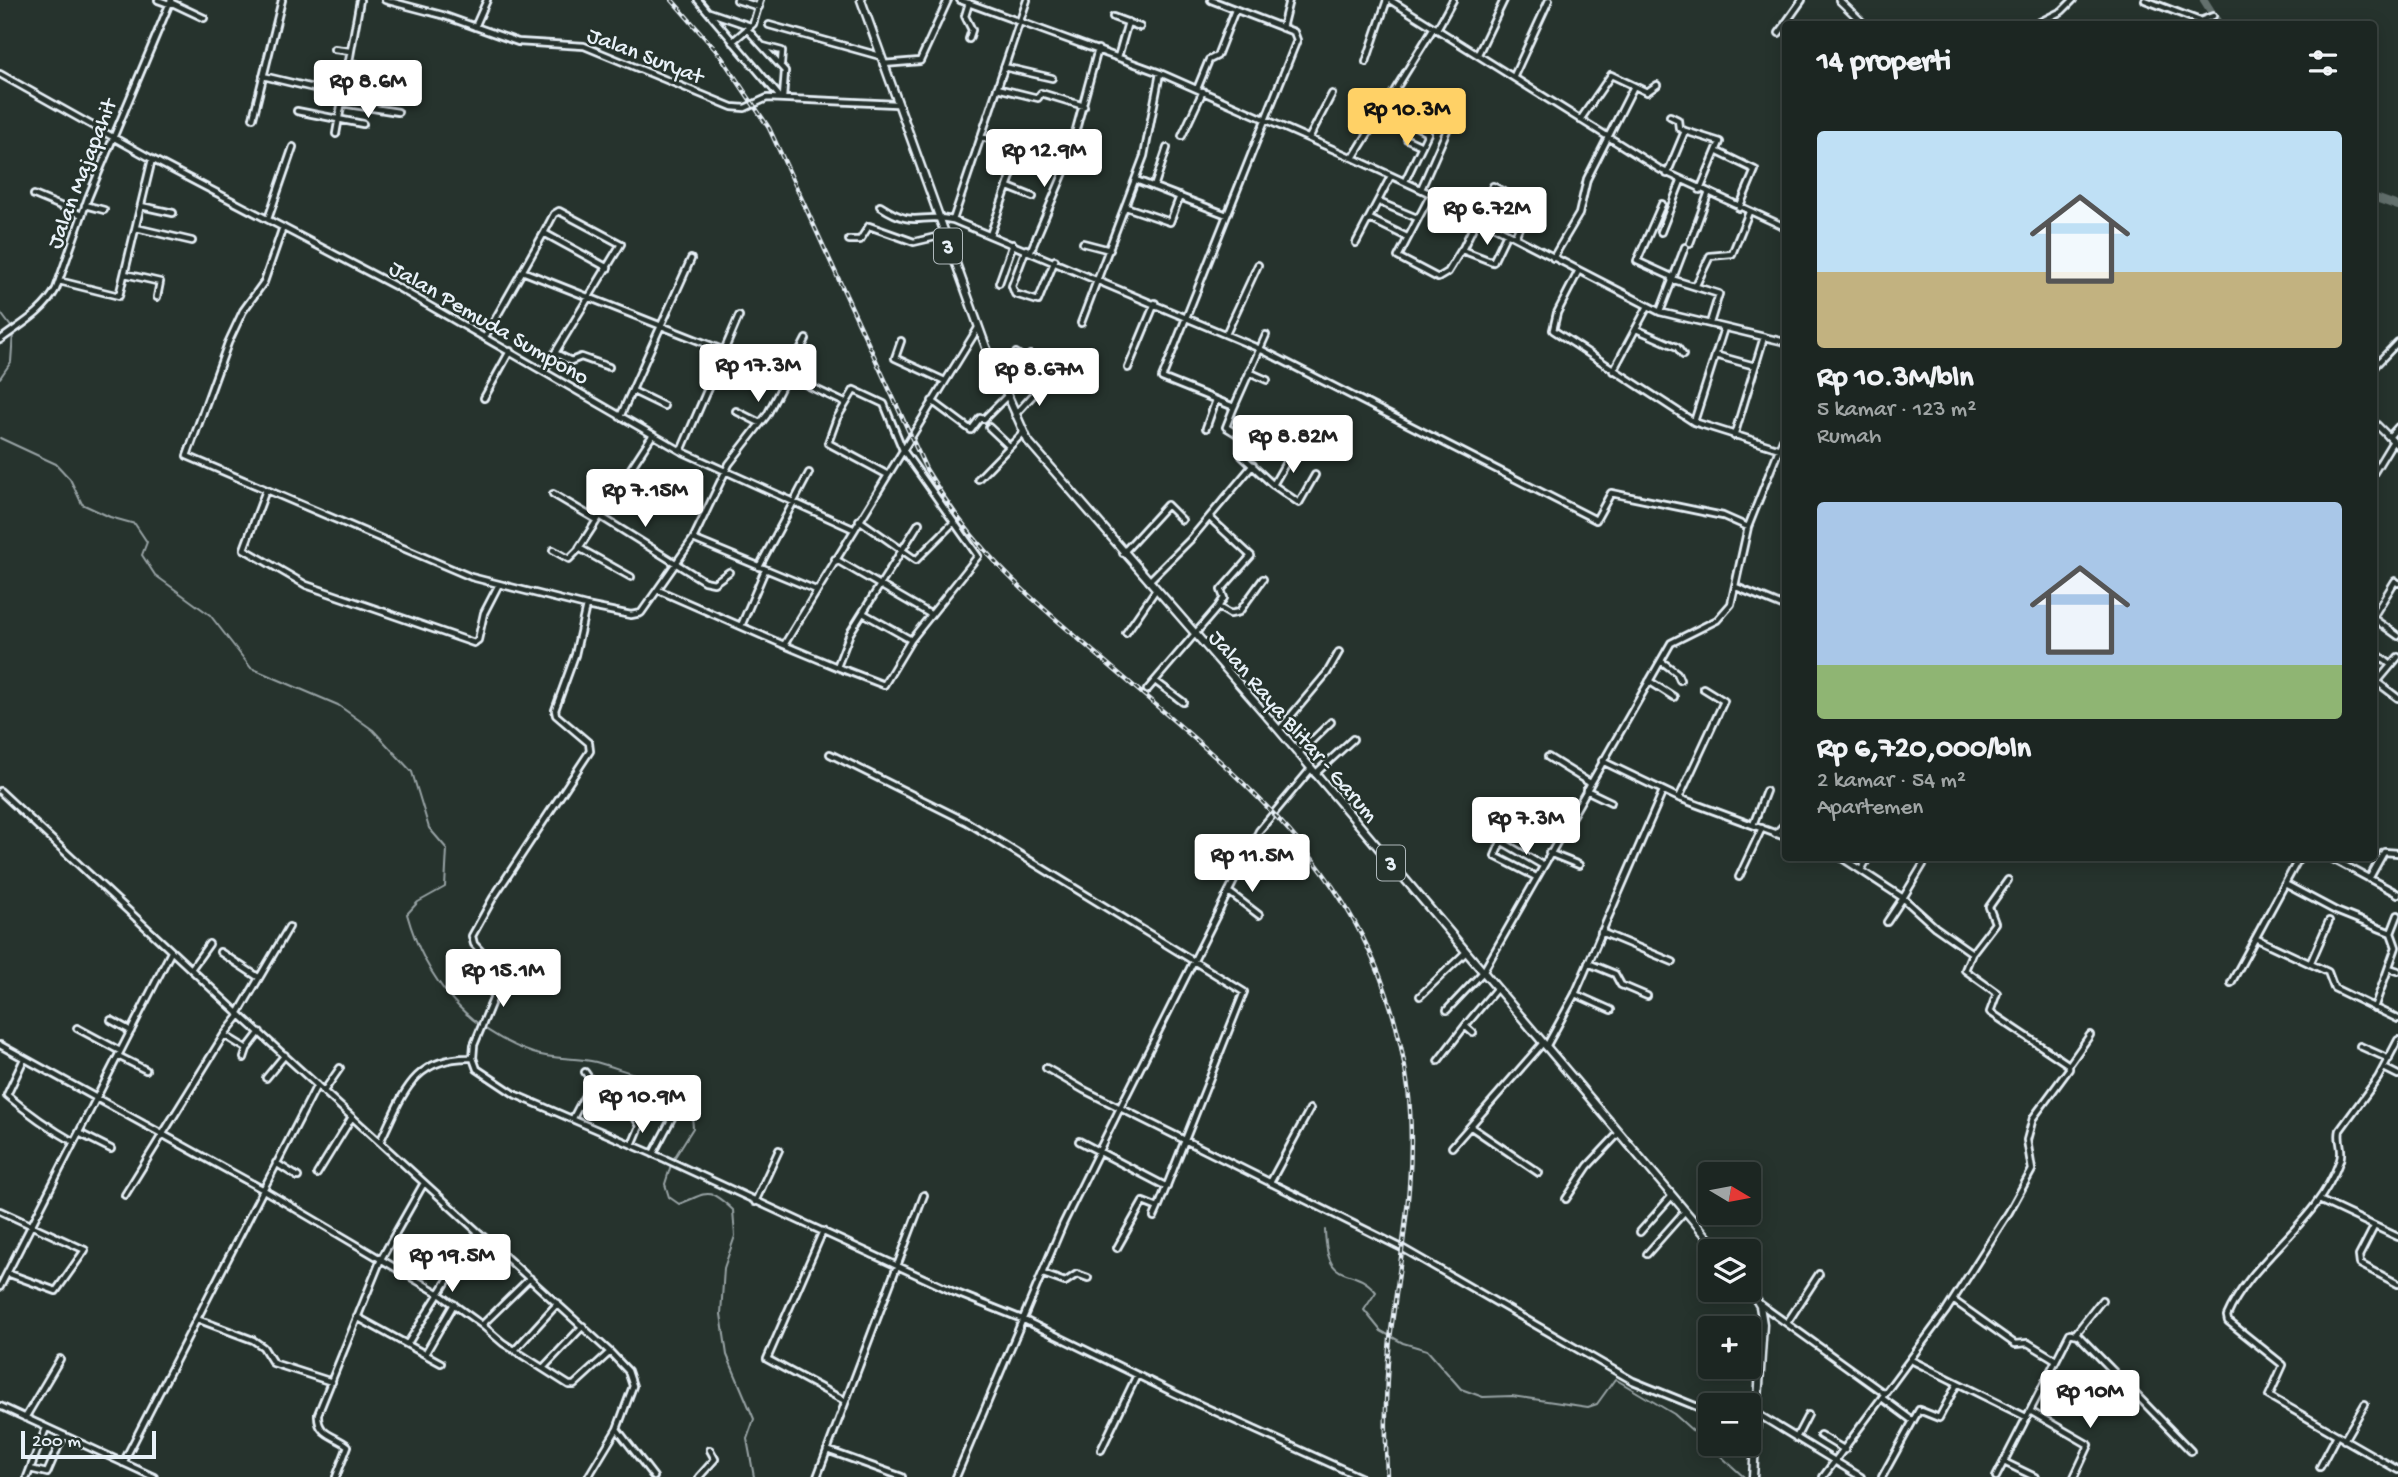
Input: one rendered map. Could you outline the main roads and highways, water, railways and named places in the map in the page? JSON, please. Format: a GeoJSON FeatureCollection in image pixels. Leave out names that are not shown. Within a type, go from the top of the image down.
{"type":"FeatureCollection","features":[{"type":"Feature","properties":{"kind":"highway","name":"Jalan Raya Blitar - Garum"},"geometry":{"type":"LineString","coordinates":[[861,0],[944,235],[1000,382],[1023,433],[1123,554],[1279,730],[1709,1239]]}},
{"type":"Feature","properties":{"kind":"highway"},"geometry":{"type":"LineString","coordinates":[[1753,1477],[1757,1425],[1755,1413],[1763,1324],[1757,1302]]}},
{"type":"Feature","properties":{"kind":"main road"},"geometry":{"type":"LineString","coordinates":[[1839,0],[1861,21]]}},
{"type":"Feature","properties":{"kind":"main road"},"geometry":{"type":"LineString","coordinates":[[2377,425],[2398,446]]}},
{"type":"Feature","properties":{"kind":"waterway"},"geometry":{"type":"LineString","coordinates":[[2204,0],[2217,21]]}},
{"type":"Feature","properties":{"kind":"waterway"},"geometry":{"type":"LineString","coordinates":[[2377,198],[2398,206]]}},
{"type":"Feature","properties":{"kind":"waterway"},"geometry":{"type":"LineString","coordinates":[[0,312],[12,328]]}},
{"type":"Feature","properties":{"kind":"waterway"},"geometry":{"type":"LineString","coordinates":[[0,378],[11,362],[13,333]]}},
{"type":"Feature","properties":{"kind":"waterway"},"geometry":{"type":"LineString","coordinates":[[0,438],[56,464],[70,479],[82,504],[110,517],[135,524],[147,542],[142,555],[155,575],[210,615],[251,668],[338,705],[373,730],[412,772],[429,828],[447,849],[445,887],[418,902],[407,914],[415,938],[437,980],[452,999],[488,1031],[533,1053],[596,1062],[654,1079],[689,1079],[693,1128],[673,1160]]}},
{"type":"Feature","properties":{"kind":"waterway"},"geometry":{"type":"LineString","coordinates":[[671,1165],[665,1184],[669,1197],[679,1204],[708,1194],[718,1197],[733,1210],[735,1236],[724,1268],[721,1314],[727,1355],[754,1419],[747,1439],[754,1477]]}},
{"type":"Feature","properties":{"kind":"waterway"},"geometry":{"type":"LineString","coordinates":[[1325,1230],[1330,1261],[1335,1268],[1367,1283],[1376,1292],[1364,1310],[1381,1331],[1403,1343],[1427,1350],[1461,1389],[1483,1397],[1512,1396],[1588,1407],[1597,1404],[1615,1379],[1674,1414],[1744,1477]]}},
{"type":"Feature","properties":{"kind":"railway"},"geometry":{"type":"LineString","coordinates":[[672,0],[720,55],[769,128],[926,469],[963,524],[1023,590],[1252,792],[1297,840],[1336,892],[1369,950],[1393,1014],[1408,1088],[1411,1120],[1409,1183],[1387,1373],[1387,1477]]}}]}
